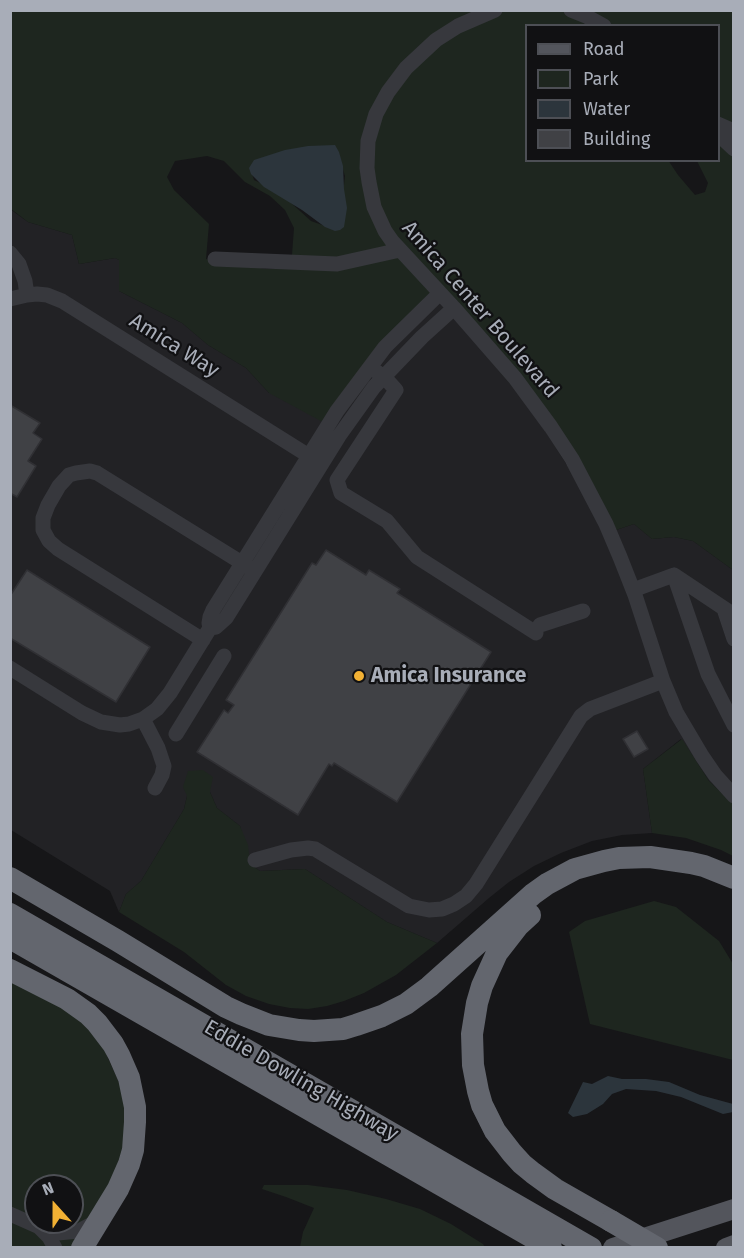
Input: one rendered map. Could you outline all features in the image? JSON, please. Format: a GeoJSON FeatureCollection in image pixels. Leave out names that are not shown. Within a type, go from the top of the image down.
{"type":"FeatureCollection","features":[{"type":"Feature","properties":{"kind":"highway"},"geometry":{"type":"LineString","coordinates":[[10,878],[118,940],[226,1007],[269,1025],[314,1031],[343,1029],[382,1016],[406,1004],[439,978],[533,894],[575,869],[619,858],[650,857],[704,866],[734,878]]}},
{"type":"Feature","properties":{"kind":"highway"},"geometry":{"type":"LineString","coordinates":[[657,1248],[555,1189],[512,1154],[488,1119],[476,1085],[472,1050],[474,1019],[482,986],[498,953],[518,926],[548,900],[566,889],[607,875],[634,871],[661,872],[700,881],[734,896]]}},
{"type":"Feature","properties":{"kind":"highway"},"geometry":{"type":"LineString","coordinates":[[10,895],[273,1053],[348,1108]]}},
{"type":"Feature","properties":{"kind":"highway","name":"Eddie Dowling Highway"},"geometry":{"type":"LineString","coordinates":[[10,914],[348,1108],[553,1241]]}},
{"type":"Feature","properties":{"kind":"highway","name":"Eddie Dowling Highway"},"geometry":{"type":"LineString","coordinates":[[10,938],[553,1241],[591,1248]]}},
{"type":"Feature","properties":{"kind":"highway"},"geometry":{"type":"LineString","coordinates":[[10,952],[94,996],[154,1020]]}},
{"type":"Feature","properties":{"kind":"highway"},"geometry":{"type":"LineString","coordinates":[[10,970],[67,999],[88,1014],[113,1044],[129,1078],[135,1114],[133,1150],[124,1176],[82,1248]]}},
{"type":"Feature","properties":{"kind":"main road"},"geometry":{"type":"LineString","coordinates":[[613,1248],[734,1209]]}},
{"type":"Feature","properties":{"kind":"main road"},"geometry":{"type":"LineString","coordinates":[[726,1248],[734,1245]]}},
{"type":"Feature","properties":{"kind":"street","name":"Amica Center Boulevard"},"geometry":{"type":"LineString","coordinates":[[495,10],[447,32],[425,49],[396,80],[376,114],[368,141],[369,183],[374,207],[385,231],[400,250],[515,378],[562,442],[606,524],[633,590],[663,681],[676,712],[715,775],[734,796]]}},
{"type":"Feature","properties":{"kind":"street"},"geometry":{"type":"LineString","coordinates":[[571,10],[600,24]]}},
{"type":"Feature","properties":{"kind":"street"},"geometry":{"type":"LineString","coordinates":[[720,125],[734,131]]}},
{"type":"Feature","properties":{"kind":"street"},"geometry":{"type":"LineString","coordinates":[[720,136],[734,149]]}},
{"type":"Feature","properties":{"kind":"street"},"geometry":{"type":"LineString","coordinates":[[215,259],[337,264],[400,250]]}},
{"type":"Feature","properties":{"kind":"street"},"geometry":{"type":"LineString","coordinates":[[10,253],[19,264],[27,295]]}},
{"type":"Feature","properties":{"kind":"street"},"geometry":{"type":"LineString","coordinates":[[316,460],[337,411],[398,334],[440,293]]}},
{"type":"Feature","properties":{"kind":"street","name":"Amica Way"},"geometry":{"type":"LineString","coordinates":[[10,299],[27,295],[47,295],[62,301],[316,460]]}},
{"type":"Feature","properties":{"kind":"street"},"geometry":{"type":"LineString","coordinates":[[10,668],[100,722],[129,724],[143,719],[157,709],[170,693],[207,634],[213,610],[249,567],[316,460],[374,387],[454,308]]}},
{"type":"Feature","properties":{"kind":"street"},"geometry":{"type":"LineString","coordinates":[[370,367],[396,390],[337,480],[341,493],[387,521],[417,557],[538,629],[583,611]]}},
{"type":"Feature","properties":{"kind":"street"},"geometry":{"type":"LineString","coordinates":[[207,634],[53,546],[45,536],[42,524],[48,505],[59,486],[69,476],[83,471],[97,473],[249,567]]}},
{"type":"Feature","properties":{"kind":"street"},"geometry":{"type":"LineString","coordinates":[[633,590],[674,576]]}},
{"type":"Feature","properties":{"kind":"street"},"geometry":{"type":"LineString","coordinates":[[674,576],[729,612],[734,639]]}},
{"type":"Feature","properties":{"kind":"street"},"geometry":{"type":"LineString","coordinates":[[674,576],[708,674],[734,725]]}},
{"type":"Feature","properties":{"kind":"street"},"geometry":{"type":"LineString","coordinates":[[176,734],[224,656]]}},
{"type":"Feature","properties":{"kind":"street"},"geometry":{"type":"LineString","coordinates":[[255,860],[291,850],[315,849],[409,906],[429,910],[442,909],[454,904],[466,896],[476,884],[581,716],[590,709],[663,681]]}},
{"type":"Feature","properties":{"kind":"street"},"geometry":{"type":"LineString","coordinates":[[170,693],[193,707]]}},
{"type":"Feature","properties":{"kind":"street"},"geometry":{"type":"LineString","coordinates":[[143,719],[158,748],[164,766],[162,775],[154,788]]}},
{"type":"Feature","properties":{"kind":"street"},"geometry":{"type":"LineString","coordinates":[[10,1214],[24,1220]]}},
{"type":"Feature","properties":{"kind":"street"},"geometry":{"type":"LineString","coordinates":[[84,1229],[99,1220]]}},
{"type":"Feature","properties":{"kind":"street"},"geometry":{"type":"LineString","coordinates":[[46,1234],[55,1248]]}},
{"type":"Feature","properties":{"kind":"shaded area"},"geometry":{"type":"Polygon","coordinates":[[[10,209],[28,222],[72,235],[79,264],[115,258],[119,260],[119,291],[182,323],[208,345],[246,368],[269,393],[382,354],[440,299],[502,364],[610,532],[634,524],[652,539],[674,537],[693,541],[733,570],[733,804],[709,781],[681,739],[643,769],[652,833],[622,835],[592,841],[534,866],[509,882],[437,943],[387,922],[305,869],[260,871],[250,864],[240,826],[217,808],[210,792],[187,796],[184,809],[141,881],[126,894],[119,912],[110,891],[11,830],[10,209]]]}},
{"type":"Feature","properties":{"kind":"green space"},"geometry":{"type":"Polygon","coordinates":[[[11,11],[733,11],[733,570],[693,541],[674,537],[652,539],[634,524],[610,532],[558,442],[440,299],[382,354],[330,426],[269,393],[246,368],[208,345],[182,323],[119,291],[119,260],[115,258],[79,264],[72,235],[28,222],[11,209],[11,11]],[[338,153],[250,167],[254,180],[279,192],[311,221],[325,226],[340,221],[345,176],[338,153]],[[207,156],[175,161],[167,177],[174,190],[209,224],[206,259],[266,269],[291,268],[294,228],[285,210],[270,196],[245,182],[224,161],[207,156]]]}},
{"type":"Feature","properties":{"kind":"green space"},"geometry":{"type":"Polygon","coordinates":[[[682,739],[709,781],[733,804],[733,856],[686,838],[652,833],[643,769],[682,739]]]}},
{"type":"Feature","properties":{"kind":"green space"},"geometry":{"type":"Polygon","coordinates":[[[203,770],[213,777],[210,792],[217,808],[240,826],[248,845],[250,864],[260,871],[305,869],[387,922],[437,943],[396,975],[364,993],[327,1006],[308,1009],[290,1008],[246,996],[226,985],[184,952],[119,912],[126,894],[141,881],[184,809],[187,796],[183,787],[188,771],[203,770]]]}},
{"type":"Feature","properties":{"kind":"green space"},"geometry":{"type":"Polygon","coordinates":[[[654,901],[676,907],[719,941],[733,964],[733,1060],[590,1024],[569,932],[585,921],[654,901]]]}},
{"type":"Feature","properties":{"kind":"green space"},"geometry":{"type":"Polygon","coordinates":[[[10,978],[92,1023],[143,1135],[89,1247],[11,1247],[10,978]]]}},
{"type":"Feature","properties":{"kind":"green space"},"geometry":{"type":"Polygon","coordinates":[[[264,1185],[308,1185],[347,1190],[386,1199],[420,1209],[451,1224],[485,1247],[300,1247],[303,1232],[314,1208],[262,1189],[264,1185]]]}},
{"type":"Feature","properties":{"kind":"water"},"geometry":{"type":"Polygon","coordinates":[[[335,145],[343,166],[347,208],[344,227],[340,230],[335,231],[325,227],[264,187],[251,174],[249,168],[254,160],[285,150],[335,145]]]}},
{"type":"Feature","properties":{"kind":"water"},"geometry":{"type":"Polygon","coordinates":[[[608,1076],[669,1082],[700,1095],[733,1104],[733,1112],[723,1114],[681,1097],[656,1091],[626,1089],[612,1094],[603,1104],[587,1114],[573,1117],[568,1113],[583,1082],[592,1084],[608,1076]]]}},
{"type":"Feature","properties":{"kind":"building"},"geometry":{"type":"Polygon","coordinates":[[[10,405],[40,423],[33,433],[42,439],[28,461],[36,466],[17,497],[10,493],[10,405]]]}},
{"type":"Feature","properties":{"kind":"building","name":"Amica Insurance"},"geometry":{"type":"Polygon","coordinates":[[[326,550],[366,575],[369,570],[400,589],[397,593],[491,652],[397,802],[334,763],[332,766],[329,764],[298,815],[197,752],[224,710],[228,713],[234,705],[226,700],[312,563],[316,565],[326,550]]]}},
{"type":"Feature","properties":{"kind":"building"},"geometry":{"type":"Polygon","coordinates":[[[27,570],[150,647],[116,702],[10,638],[10,596],[27,570]]]}},
{"type":"Feature","properties":{"kind":"building"},"geometry":{"type":"Polygon","coordinates":[[[637,731],[648,749],[634,757],[623,739],[637,731]]]}},
{"type":"Feature","properties":{"kind":"place","name":"Amica Insurance"},"geometry":{"type":"Point","coordinates":[359,676]}}]}
